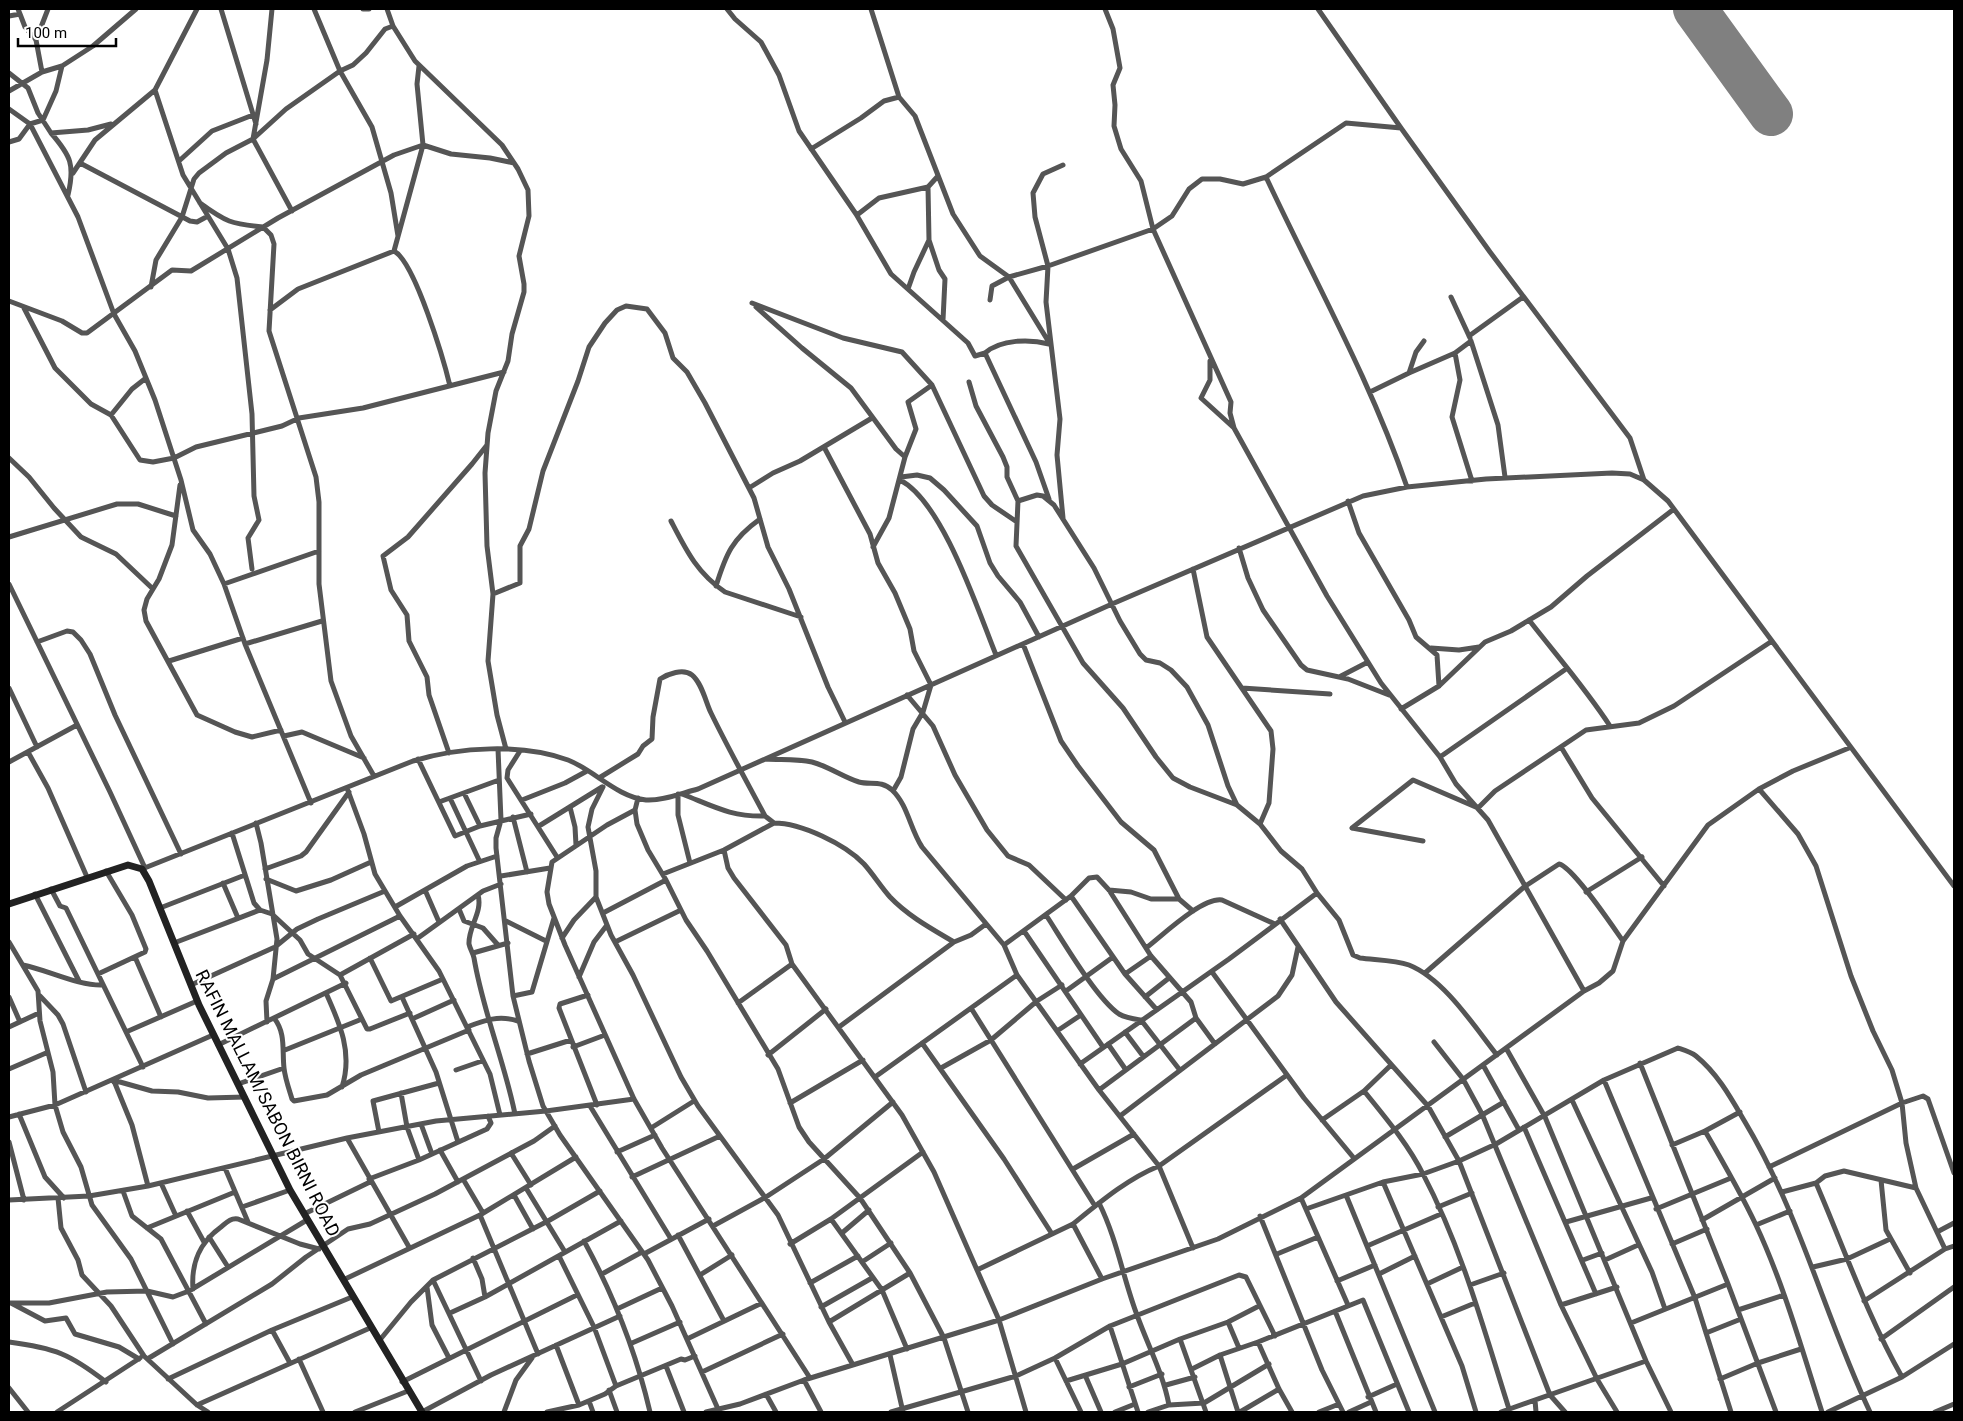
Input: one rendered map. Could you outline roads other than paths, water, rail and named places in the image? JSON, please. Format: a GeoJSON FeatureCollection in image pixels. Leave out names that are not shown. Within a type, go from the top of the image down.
{"type":"FeatureCollection","features":[{"type":"Feature","properties":{"kind":"street"},"geometry":{"type":"LineString","coordinates":[[36,40],[48,9]]}},
{"type":"Feature","properties":{"kind":"street"},"geometry":{"type":"LineString","coordinates":[[9,91],[42,72],[62,66],[93,46],[136,9]]}},
{"type":"Feature","properties":{"kind":"street"},"geometry":{"type":"LineString","coordinates":[[68,196],[73,173],[95,140],[155,90],[196,9]]}},
{"type":"Feature","properties":{"kind":"street"},"geometry":{"type":"LineString","coordinates":[[221,9],[256,124]]}},
{"type":"Feature","properties":{"kind":"street"},"geometry":{"type":"LineString","coordinates":[[272,9],[267,60],[253,139],[292,211]]}},
{"type":"Feature","properties":{"kind":"street"},"geometry":{"type":"LineString","coordinates":[[314,9],[340,71],[372,127],[391,193],[398,236]]}},
{"type":"Feature","properties":{"kind":"street"},"geometry":{"type":"LineString","coordinates":[[363,9],[369,9]]}},
{"type":"Feature","properties":{"kind":"street"},"geometry":{"type":"LineString","coordinates":[[387,9],[393,26],[419,66],[502,145],[528,190],[529,216],[519,256],[524,292],[504,372],[496,391],[487,444],[484,512],[493,594],[488,661],[495,707],[506,749]]}},
{"type":"Feature","properties":{"kind":"street"},"geometry":{"type":"LineString","coordinates":[[727,9],[735,19],[761,42],[779,75],[799,131],[857,215],[891,274],[968,343],[975,356],[985,353],[991,348],[1032,339],[1050,344]]}},
{"type":"Feature","properties":{"kind":"street"},"geometry":{"type":"LineString","coordinates":[[871,9],[899,97],[915,116],[943,185],[952,214],[980,256],[1009,277],[1050,344]]}},
{"type":"Feature","properties":{"kind":"street"},"geometry":{"type":"LineString","coordinates":[[1105,9],[1113,29],[1120,68],[1113,86],[1115,105],[1114,126],[1121,149],[1141,181],[1152,229],[1231,402],[1230,413],[1234,428],[1288,528],[1306,555],[1327,596],[1368,662],[1390,696],[1440,758],[1456,784],[1488,820],[1584,991]]}},
{"type":"Feature","properties":{"kind":"street"},"geometry":{"type":"LineString","coordinates":[[1318,9],[1523,297],[1630,438],[1644,480]]}},
{"type":"Feature","properties":{"kind":"street"},"geometry":{"type":"LineString","coordinates":[[9,16],[19,12],[25,27],[36,40],[42,72]]}},
{"type":"Feature","properties":{"kind":"street"},"geometry":{"type":"LineString","coordinates":[[151,288],[156,260],[182,217],[191,188],[199,173],[226,153],[253,139],[273,119],[340,71],[353,65],[366,53],[385,28],[393,26]]}},
{"type":"Feature","properties":{"kind":"street"},"geometry":{"type":"LineString","coordinates":[[9,142],[19,139],[30,124],[43,120],[56,91],[62,66]]}},
{"type":"Feature","properties":{"kind":"street"},"geometry":{"type":"LineString","coordinates":[[394,251],[423,145],[417,84],[419,66]]}},
{"type":"Feature","properties":{"kind":"street"},"geometry":{"type":"LineString","coordinates":[[9,73],[28,88],[43,120],[65,149],[73,173]]}},
{"type":"Feature","properties":{"kind":"street"},"geometry":{"type":"LineString","coordinates":[[155,90],[183,176],[228,250],[240,295],[252,434],[254,496],[259,520],[248,538],[252,569]]}},
{"type":"Feature","properties":{"kind":"street"},"geometry":{"type":"LineString","coordinates":[[811,149],[861,118],[884,101],[899,97]]}},
{"type":"Feature","properties":{"kind":"street"},"geometry":{"type":"LineString","coordinates":[[9,109],[30,124],[78,217],[114,314],[135,351],[146,378],[181,480],[193,530],[210,554],[224,584],[244,641],[311,803]]}},
{"type":"Feature","properties":{"kind":"street"},"geometry":{"type":"LineString","coordinates":[[179,161],[212,131],[253,115]]}},
{"type":"Feature","properties":{"kind":"street"},"geometry":{"type":"LineString","coordinates":[[990,300],[992,286],[1009,277],[1048,266],[1152,229],[1172,216],[1189,188],[1202,179],[1220,179],[1243,184],[1266,177],[1346,123],[1401,128]]}},
{"type":"Feature","properties":{"kind":"street"},"geometry":{"type":"LineString","coordinates":[[51,132],[88,130],[112,124]]}},
{"type":"Feature","properties":{"kind":"street"},"geometry":{"type":"LineString","coordinates":[[9,301],[24,308],[44,313],[82,333],[87,333],[151,288],[172,270],[191,271],[263,227],[381,162],[423,145],[451,154],[490,158],[514,164]]}},
{"type":"Feature","properties":{"kind":"street"},"geometry":{"type":"LineString","coordinates":[[80,163],[182,217],[198,222],[208,216]]}},
{"type":"Feature","properties":{"kind":"street"},"geometry":{"type":"LineString","coordinates":[[1063,165],[1043,174],[1033,193],[1035,217],[1048,266],[1046,302],[1060,419],[1058,455],[1064,520]]}},
{"type":"Feature","properties":{"kind":"street"},"geometry":{"type":"LineString","coordinates":[[857,215],[879,198],[928,187],[938,176]]}},
{"type":"Feature","properties":{"kind":"street"},"geometry":{"type":"LineString","coordinates":[[1266,177],[1370,392],[1389,434],[1407,487]]}},
{"type":"Feature","properties":{"kind":"street"},"geometry":{"type":"LineString","coordinates":[[928,187],[929,240],[939,270],[945,279],[943,320]]}},
{"type":"Feature","properties":{"kind":"street"},"geometry":{"type":"LineString","coordinates":[[200,203],[226,222],[236,225],[263,227],[271,235],[274,244],[269,331],[299,418],[316,477],[319,502],[322,621],[331,681],[351,736],[374,776]]}},
{"type":"Feature","properties":{"kind":"street"},"geometry":{"type":"LineString","coordinates":[[908,289],[929,240]]}},
{"type":"Feature","properties":{"kind":"street"},"geometry":{"type":"LineString","coordinates":[[270,310],[298,289],[394,251]]}},
{"type":"Feature","properties":{"kind":"street"},"geometry":{"type":"LineString","coordinates":[[394,251],[407,266],[429,317],[450,386]]}},
{"type":"Feature","properties":{"kind":"street"},"geometry":{"type":"LineString","coordinates":[[1451,297],[1470,338],[1498,425],[1505,478]]}},
{"type":"Feature","properties":{"kind":"street"},"geometry":{"type":"LineString","coordinates":[[1370,392],[1455,353],[1470,338],[1523,297]]}},
{"type":"Feature","properties":{"kind":"street"},"geometry":{"type":"LineString","coordinates":[[905,457],[872,418],[851,388],[802,348],[752,303],[843,338],[902,352],[932,385],[984,496],[992,505],[1017,522]]}},
{"type":"Feature","properties":{"kind":"street"},"geometry":{"type":"LineString","coordinates":[[493,594],[520,585],[520,546],[529,530],[543,471],[578,381],[589,347],[604,322],[617,310],[626,306],[638,306],[647,309],[658,321],[668,340],[673,358],[687,372],[701,395],[749,488],[768,546],[801,617],[828,687],[845,722]]}},
{"type":"Feature","properties":{"kind":"street"},"geometry":{"type":"LineString","coordinates":[[24,308],[55,368],[91,404],[111,415],[140,460],[153,462],[174,458],[196,446],[282,426],[299,418],[363,408],[504,372]]}},
{"type":"Feature","properties":{"kind":"street"},"geometry":{"type":"LineString","coordinates":[[1409,373],[1416,352],[1424,341]]}},
{"type":"Feature","properties":{"kind":"street"},"geometry":{"type":"LineString","coordinates":[[985,353],[1036,462],[1049,500],[1094,568],[1140,654],[1146,660],[1160,663],[1171,670],[1187,687],[1208,725],[1224,775],[1237,805]]}},
{"type":"Feature","properties":{"kind":"street"},"geometry":{"type":"LineString","coordinates":[[1455,353],[1460,380],[1452,417],[1472,481]]}},
{"type":"Feature","properties":{"kind":"street"},"geometry":{"type":"LineString","coordinates":[[1210,358],[1210,380],[1201,398],[1234,428]]}},
{"type":"Feature","properties":{"kind":"street"},"geometry":{"type":"LineString","coordinates":[[111,415],[132,389],[146,378]]}},
{"type":"Feature","properties":{"kind":"street"},"geometry":{"type":"LineString","coordinates":[[969,382],[976,406],[1003,456],[1007,467],[1007,477],[1018,501],[1016,546],[1084,663],[1123,708],[1151,750],[1173,778],[1190,787],[1237,805],[1260,824],[1281,851],[1302,869],[1317,893],[1338,920],[1353,955],[1360,958],[1408,965],[1425,974],[1451,997],[1497,1055]]}},
{"type":"Feature","properties":{"kind":"street"},"geometry":{"type":"LineString","coordinates":[[873,547],[889,518],[901,479],[905,457],[916,429],[908,402],[932,385]]}},
{"type":"Feature","properties":{"kind":"street"},"geometry":{"type":"LineString","coordinates":[[749,488],[872,418]]}},
{"type":"Feature","properties":{"kind":"street"},"geometry":{"type":"LineString","coordinates":[[449,753],[429,695],[427,677],[409,641],[407,615],[391,590],[385,572],[383,556],[408,537],[472,464],[487,444]]}},
{"type":"Feature","properties":{"kind":"street"},"geometry":{"type":"LineString","coordinates":[[824,447],[870,534],[878,563],[907,620],[914,651],[931,685],[923,712],[913,729],[907,758],[893,791]]}},
{"type":"Feature","properties":{"kind":"street"},"geometry":{"type":"LineString","coordinates":[[9,458],[29,477],[81,537],[116,554],[153,589]]}},
{"type":"Feature","properties":{"kind":"street"},"geometry":{"type":"LineString","coordinates":[[9,904],[51,888],[128,865],[144,869],[256,823],[348,790],[374,776],[418,759],[449,753],[506,749],[560,758],[638,798],[659,799],[680,794],[740,770],[1348,501],[1379,491],[1407,487],[1505,478],[1612,473],[1630,474],[1644,480],[1655,488],[1674,509],[1954,886]]}},
{"type":"Feature","properties":{"kind":"street"},"geometry":{"type":"LineString","coordinates":[[901,479],[917,475],[930,478],[941,486],[977,526],[990,563],[998,576],[1020,602],[1039,637]]}},
{"type":"Feature","properties":{"kind":"street"},"geometry":{"type":"LineString","coordinates":[[901,479],[917,492],[938,523],[962,571],[996,656]]}},
{"type":"Feature","properties":{"kind":"street"},"geometry":{"type":"LineString","coordinates":[[181,480],[172,545],[165,566],[144,610],[146,621],[169,661],[191,707],[197,716],[211,723],[252,737],[302,732],[364,759]]}},
{"type":"Feature","properties":{"kind":"street"},"geometry":{"type":"LineString","coordinates":[[1018,501],[1037,495],[1049,500]]}},
{"type":"Feature","properties":{"kind":"street"},"geometry":{"type":"LineString","coordinates":[[1348,501],[1359,533],[1409,620],[1416,637],[1437,655],[1440,664],[1440,686]]}},
{"type":"Feature","properties":{"kind":"street"},"geometry":{"type":"LineString","coordinates":[[9,537],[64,519],[127,502],[176,516]]}},
{"type":"Feature","properties":{"kind":"street"},"geometry":{"type":"LineString","coordinates":[[1401,709],[1440,686],[1485,642],[1551,607],[1580,581],[1674,509]]}},
{"type":"Feature","properties":{"kind":"street"},"geometry":{"type":"LineString","coordinates":[[716,586],[731,546],[738,536],[760,519]]}},
{"type":"Feature","properties":{"kind":"street"},"geometry":{"type":"LineString","coordinates":[[671,521],[695,567],[716,586],[725,592],[801,617]]}},
{"type":"Feature","properties":{"kind":"street"},"geometry":{"type":"LineString","coordinates":[[1239,548],[1248,578],[1263,610],[1301,665],[1307,670],[1340,676],[1390,696]]}},
{"type":"Feature","properties":{"kind":"street"},"geometry":{"type":"LineString","coordinates":[[224,584],[319,551]]}},
{"type":"Feature","properties":{"kind":"street"},"geometry":{"type":"LineString","coordinates":[[1193,569],[1206,638],[1271,731],[1269,803],[1260,824]]}},
{"type":"Feature","properties":{"kind":"street"},"geometry":{"type":"LineString","coordinates":[[9,584],[144,869]]}},
{"type":"Feature","properties":{"kind":"street"},"geometry":{"type":"LineString","coordinates":[[1529,620],[1566,668],[1579,680],[1610,726]]}},
{"type":"Feature","properties":{"kind":"street"},"geometry":{"type":"LineString","coordinates":[[169,661],[322,621]]}},
{"type":"Feature","properties":{"kind":"street"},"geometry":{"type":"LineString","coordinates":[[37,642],[68,631],[73,632],[81,640],[90,654],[115,715],[180,854]]}},
{"type":"Feature","properties":{"kind":"street"},"geometry":{"type":"LineString","coordinates":[[1478,808],[1495,792],[1586,730],[1639,722],[1674,706],[1772,641]]}},
{"type":"Feature","properties":{"kind":"street"},"geometry":{"type":"LineString","coordinates":[[1023,644],[1061,741],[1121,822],[1154,850],[1179,899],[1193,911]]}},
{"type":"Feature","properties":{"kind":"street"},"geometry":{"type":"LineString","coordinates":[[1431,648],[1459,650],[1479,648]]}},
{"type":"Feature","properties":{"kind":"street"},"geometry":{"type":"LineString","coordinates":[[1340,676],[1368,662]]}},
{"type":"Feature","properties":{"kind":"street"},"geometry":{"type":"LineString","coordinates":[[1440,758],[1566,668]]}},
{"type":"Feature","properties":{"kind":"street"},"geometry":{"type":"LineString","coordinates":[[599,778],[638,754],[643,746],[652,739],[652,717],[660,680],[666,675],[684,672],[692,674],[740,770],[766,816],[774,823]]}},
{"type":"Feature","properties":{"kind":"street"},"geometry":{"type":"LineString","coordinates":[[9,688],[37,747]]}},
{"type":"Feature","properties":{"kind":"street"},"geometry":{"type":"LineString","coordinates":[[1242,688],[1330,694]]}},
{"type":"Feature","properties":{"kind":"street"},"geometry":{"type":"LineString","coordinates":[[907,695],[933,726],[955,775],[988,830],[1008,856],[1029,866],[1066,900]]}},
{"type":"Feature","properties":{"kind":"street"},"geometry":{"type":"LineString","coordinates":[[9,762],[77,725]]}},
{"type":"Feature","properties":{"kind":"street"},"geometry":{"type":"LineString","coordinates":[[1561,747],[1592,798],[1664,886]]}},
{"type":"Feature","properties":{"kind":"street"},"geometry":{"type":"LineString","coordinates":[[706,1412],[718,1408],[731,1409],[807,1379],[999,1320],[1102,1279],[1218,1239],[1260,1216],[1301,1198],[1353,1157],[1428,1106],[1584,991],[1599,983],[1612,971],[1623,941],[1708,825],[1759,789],[1793,772],[1850,748]]}},
{"type":"Feature","properties":{"kind":"street"},"geometry":{"type":"LineString","coordinates":[[498,749],[501,820],[496,838],[497,856],[502,884],[513,996],[527,1054],[546,1111],[643,1253],[680,1322],[718,1408]]}},
{"type":"Feature","properties":{"kind":"street"},"geometry":{"type":"LineString","coordinates":[[520,751],[508,770],[507,778],[557,857]]}},
{"type":"Feature","properties":{"kind":"street"},"geometry":{"type":"LineString","coordinates":[[28,752],[48,788],[87,877]]}},
{"type":"Feature","properties":{"kind":"street"},"geometry":{"type":"LineString","coordinates":[[418,759],[454,835],[466,833],[480,826],[501,820],[530,814]]}},
{"type":"Feature","properties":{"kind":"street"},"geometry":{"type":"LineString","coordinates":[[764,759],[814,763],[847,778],[861,782],[877,782],[893,791],[908,814],[914,834],[922,848],[1004,945],[1017,975],[1099,1090],[1159,1166],[1193,1248]]}},
{"type":"Feature","properties":{"kind":"street"},"geometry":{"type":"LineString","coordinates":[[522,800],[565,783],[587,771]]}},
{"type":"Feature","properties":{"kind":"street"},"geometry":{"type":"LineString","coordinates":[[439,802],[499,780]]}},
{"type":"Feature","properties":{"kind":"street"},"geometry":{"type":"LineString","coordinates":[[1423,841],[1352,828],[1413,780],[1478,808]]}},
{"type":"Feature","properties":{"kind":"street"},"geometry":{"type":"LineString","coordinates":[[538,826],[608,784]]}},
{"type":"Feature","properties":{"kind":"street"},"geometry":{"type":"LineString","coordinates":[[603,787],[591,814],[588,837],[596,871],[596,897],[607,925],[633,975],[671,1060],[694,1101],[778,1215],[821,1307],[853,1364]]}},
{"type":"Feature","properties":{"kind":"street"},"geometry":{"type":"LineString","coordinates":[[1759,789],[1798,834],[1816,866],[1852,976],[1873,1031],[1892,1070],[1902,1103],[1906,1143],[1916,1188],[1945,1249]]}},
{"type":"Feature","properties":{"kind":"street"},"geometry":{"type":"LineString","coordinates":[[348,790],[364,834],[375,874],[400,916],[416,936],[443,979],[454,1000],[482,1061],[490,1074],[500,1115]]}},
{"type":"Feature","properties":{"kind":"street"},"geometry":{"type":"LineString","coordinates":[[265,869],[301,856],[306,852],[348,790]]}},
{"type":"Feature","properties":{"kind":"street"},"geometry":{"type":"LineString","coordinates":[[464,793],[480,826]]}},
{"type":"Feature","properties":{"kind":"street"},"geometry":{"type":"LineString","coordinates":[[680,794],[728,813],[744,817],[766,816]]}},
{"type":"Feature","properties":{"kind":"street"},"geometry":{"type":"LineString","coordinates":[[680,794],[678,815],[690,863]]}},
{"type":"Feature","properties":{"kind":"street"},"geometry":{"type":"LineString","coordinates":[[450,798],[479,860]]}},
{"type":"Feature","properties":{"kind":"street"},"geometry":{"type":"LineString","coordinates":[[638,798],[635,810],[642,836],[680,910],[784,1080],[799,1127],[824,1160],[860,1198],[910,1272],[944,1338],[968,1412]]}},
{"type":"Feature","properties":{"kind":"street"},"geometry":{"type":"LineString","coordinates":[[570,807],[575,827],[576,845]]}},
{"type":"Feature","properties":{"kind":"street"},"geometry":{"type":"LineString","coordinates":[[635,810],[557,857],[550,868],[548,897],[554,917],[634,1099],[670,1160],[783,1334],[807,1379],[821,1412]]}},
{"type":"Feature","properties":{"kind":"street"},"geometry":{"type":"LineString","coordinates":[[513,817],[527,872]]}},
{"type":"Feature","properties":{"kind":"street"},"geometry":{"type":"LineString","coordinates":[[256,823],[277,939],[272,979],[266,1001],[267,1022]]}},
{"type":"Feature","properties":{"kind":"street"},"geometry":{"type":"LineString","coordinates":[[663,874],[724,850],[774,823],[786,823],[807,830],[847,850],[863,863],[890,897],[903,908],[954,942]]}},
{"type":"Feature","properties":{"kind":"street"},"geometry":{"type":"LineString","coordinates":[[232,833],[254,903],[260,910],[272,914],[293,933],[300,940],[308,954],[340,975],[368,1030],[454,1000]]}},
{"type":"Feature","properties":{"kind":"street"},"geometry":{"type":"LineString","coordinates":[[724,850],[728,868],[734,878],[786,946],[792,964],[893,1102],[934,1172],[999,1320],[1026,1412]]}},
{"type":"Feature","properties":{"kind":"street"},"geometry":{"type":"LineString","coordinates":[[395,907],[479,860],[497,856]]}},
{"type":"Feature","properties":{"kind":"street"},"geometry":{"type":"LineString","coordinates":[[1586,892],[1642,857]]}},
{"type":"Feature","properties":{"kind":"street"},"geometry":{"type":"LineString","coordinates":[[266,879],[296,891],[331,880],[371,862]]}},
{"type":"Feature","properties":{"kind":"street"},"geometry":{"type":"LineString","coordinates":[[1425,974],[1524,887],[1559,864],[1566,867],[1623,941]]}},
{"type":"Feature","properties":{"kind":"street"},"geometry":{"type":"LineString","coordinates":[[500,876],[550,868]]}},
{"type":"Feature","properties":{"kind":"street","name":"RAFIN MALLAM/SABON BIRNI ROAD"},"geometry":{"type":"LineString","coordinates":[[144,869],[197,1001],[290,1190],[321,1248],[422,1412]]}},
{"type":"Feature","properties":{"kind":"street"},"geometry":{"type":"LineString","coordinates":[[98,974],[145,952],[146,949],[128,907],[106,871]]}},
{"type":"Feature","properties":{"kind":"street"},"geometry":{"type":"LineString","coordinates":[[160,908],[245,875]]}},
{"type":"Feature","properties":{"kind":"street"},"geometry":{"type":"LineString","coordinates":[[1004,945],[1066,900],[1094,876],[1101,879],[1151,956],[1194,1007],[1196,1018],[1215,1044]]}},
{"type":"Feature","properties":{"kind":"street"},"geometry":{"type":"LineString","coordinates":[[603,913],[666,880]]}},
{"type":"Feature","properties":{"kind":"street"},"geometry":{"type":"LineString","coordinates":[[223,883],[238,918]]}},
{"type":"Feature","properties":{"kind":"street"},"geometry":{"type":"LineString","coordinates":[[340,975],[416,936],[440,922],[483,891],[502,884]]}},
{"type":"Feature","properties":{"kind":"street"},"geometry":{"type":"LineString","coordinates":[[51,888],[60,906],[66,908],[142,1067]]}},
{"type":"Feature","properties":{"kind":"street"},"geometry":{"type":"LineString","coordinates":[[424,890],[440,922]]}},
{"type":"Feature","properties":{"kind":"street"},"geometry":{"type":"LineString","coordinates":[[1108,890],[1131,892],[1151,899],[1179,899]]}},
{"type":"Feature","properties":{"kind":"street"},"geometry":{"type":"LineString","coordinates":[[191,985],[275,947],[293,933],[318,919],[385,891]]}},
{"type":"Feature","properties":{"kind":"street"},"geometry":{"type":"LineString","coordinates":[[1080,1064],[1212,972],[1317,893]]}},
{"type":"Feature","properties":{"kind":"street"},"geometry":{"type":"LineString","coordinates":[[35,894],[79,981]]}},
{"type":"Feature","properties":{"kind":"street"},"geometry":{"type":"LineString","coordinates":[[478,895],[480,903],[469,944],[473,953],[482,1001],[515,1114]]}},
{"type":"Feature","properties":{"kind":"street"},"geometry":{"type":"LineString","coordinates":[[1071,896],[1125,974],[1157,1010]]}},
{"type":"Feature","properties":{"kind":"street"},"geometry":{"type":"LineString","coordinates":[[562,938],[574,920],[596,897]]}},
{"type":"Feature","properties":{"kind":"street"},"geometry":{"type":"LineString","coordinates":[[1146,948],[1193,911],[1218,900],[1275,924]]}},
{"type":"Feature","properties":{"kind":"street"},"geometry":{"type":"LineString","coordinates":[[459,909],[464,920],[475,923],[487,932],[498,945]]}},
{"type":"Feature","properties":{"kind":"street"},"geometry":{"type":"LineString","coordinates":[[174,943],[260,910]]}},
{"type":"Feature","properties":{"kind":"street"},"geometry":{"type":"LineString","coordinates":[[615,942],[680,910]]}},
{"type":"Feature","properties":{"kind":"street"},"geometry":{"type":"LineString","coordinates":[[1046,915],[1086,975],[1111,1007],[1128,1018],[1141,1020],[1179,1069]]}},
{"type":"Feature","properties":{"kind":"street"},"geometry":{"type":"LineString","coordinates":[[272,979],[400,916]]}},
{"type":"Feature","properties":{"kind":"street"},"geometry":{"type":"LineString","coordinates":[[513,996],[532,992],[554,917]]}},
{"type":"Feature","properties":{"kind":"street"},"geometry":{"type":"LineString","coordinates":[[1280,919],[1336,1002],[1390,1066],[1428,1106],[1459,1161],[1550,1395],[1565,1412]]}},
{"type":"Feature","properties":{"kind":"street"},"geometry":{"type":"LineString","coordinates":[[506,922],[546,941]]}},
{"type":"Feature","properties":{"kind":"street"},"geometry":{"type":"LineString","coordinates":[[839,1027],[954,942],[971,935],[986,924]]}},
{"type":"Feature","properties":{"kind":"street"},"geometry":{"type":"LineString","coordinates":[[579,977],[594,942],[607,925]]}},
{"type":"Feature","properties":{"kind":"street"},"geometry":{"type":"LineString","coordinates":[[1024,930],[1081,1015],[1126,1070]]}},
{"type":"Feature","properties":{"kind":"street"},"geometry":{"type":"LineString","coordinates":[[9,942],[40,996],[58,1015],[63,1024],[86,1092]]}},
{"type":"Feature","properties":{"kind":"street"},"geometry":{"type":"LineString","coordinates":[[473,953],[508,942]]}},
{"type":"Feature","properties":{"kind":"street"},"geometry":{"type":"LineString","coordinates":[[1120,1116],[1179,1069],[1263,1010],[1286,987],[1292,976],[1298,946]]}},
{"type":"Feature","properties":{"kind":"street"},"geometry":{"type":"LineString","coordinates":[[1066,991],[1113,956]]}},
{"type":"Feature","properties":{"kind":"street"},"geometry":{"type":"LineString","coordinates":[[1125,974],[1151,956]]}},
{"type":"Feature","properties":{"kind":"street"},"geometry":{"type":"LineString","coordinates":[[134,957],[161,1017]]}},
{"type":"Feature","properties":{"kind":"street"},"geometry":{"type":"LineString","coordinates":[[370,958],[391,1001],[443,979]]}},
{"type":"Feature","properties":{"kind":"street"},"geometry":{"type":"LineString","coordinates":[[738,1004],[792,964]]}},
{"type":"Feature","properties":{"kind":"street"},"geometry":{"type":"LineString","coordinates":[[23,965],[87,984],[103,985]]}},
{"type":"Feature","properties":{"kind":"street"},"geometry":{"type":"LineString","coordinates":[[1212,972],[1287,1075],[1353,1157]]}},
{"type":"Feature","properties":{"kind":"street"},"geometry":{"type":"LineString","coordinates":[[875,1077],[1017,975]]}},
{"type":"Feature","properties":{"kind":"street"},"geometry":{"type":"LineString","coordinates":[[1145,997],[1169,978]]}},
{"type":"Feature","properties":{"kind":"street"},"geometry":{"type":"LineString","coordinates":[[218,1045],[346,984]]}},
{"type":"Feature","properties":{"kind":"street"},"geometry":{"type":"LineString","coordinates":[[941,1068],[991,1040],[1037,1001],[1062,985]]}},
{"type":"Feature","properties":{"kind":"street"},"geometry":{"type":"LineString","coordinates":[[326,993],[341,1027],[347,1056],[342,1087]]}},
{"type":"Feature","properties":{"kind":"street"},"geometry":{"type":"LineString","coordinates":[[40,996],[40,1013],[46,1054],[53,1072],[55,1105],[63,1132],[78,1162],[95,1212],[131,1259],[173,1344]]}},
{"type":"Feature","properties":{"kind":"street"},"geometry":{"type":"LineString","coordinates":[[588,996],[559,1005],[573,1047],[594,1106],[617,1152],[671,1239]]}},
{"type":"Feature","properties":{"kind":"street"},"geometry":{"type":"LineString","coordinates":[[9,997],[20,1022]]}},
{"type":"Feature","properties":{"kind":"street"},"geometry":{"type":"LineString","coordinates":[[402,997],[426,1048],[458,1142]]}},
{"type":"Feature","properties":{"kind":"street"},"geometry":{"type":"LineString","coordinates":[[126,1032],[197,1001]]}},
{"type":"Feature","properties":{"kind":"street"},"geometry":{"type":"LineString","coordinates":[[970,1008],[1097,1205],[1124,1271],[1137,1316],[1162,1374],[1169,1405]]}},
{"type":"Feature","properties":{"kind":"street"},"geometry":{"type":"LineString","coordinates":[[768,1055],[826,1009]]}},
{"type":"Feature","properties":{"kind":"street"},"geometry":{"type":"LineString","coordinates":[[9,1027],[40,1013]]}},
{"type":"Feature","properties":{"kind":"street"},"geometry":{"type":"LineString","coordinates":[[1058,1031],[1081,1015]]}},
{"type":"Feature","properties":{"kind":"street"},"geometry":{"type":"LineString","coordinates":[[274,1018],[280,1027],[285,1050],[284,1068],[292,1101],[318,1098],[342,1087],[361,1075],[426,1048],[488,1019],[508,1018],[518,1021]]}},
{"type":"Feature","properties":{"kind":"street"},"geometry":{"type":"LineString","coordinates":[[1099,1090],[1196,1018]]}},
{"type":"Feature","properties":{"kind":"street"},"geometry":{"type":"LineString","coordinates":[[285,1050],[362,1019]]}},
{"type":"Feature","properties":{"kind":"street"},"geometry":{"type":"LineString","coordinates":[[1125,1032],[1143,1056]]}},
{"type":"Feature","properties":{"kind":"street"},"geometry":{"type":"LineString","coordinates":[[9,1117],[55,1105],[114,1081],[213,1035]]}},
{"type":"Feature","properties":{"kind":"street"},"geometry":{"type":"LineString","coordinates":[[573,1047],[605,1035]]}},
{"type":"Feature","properties":{"kind":"street"},"geometry":{"type":"LineString","coordinates":[[527,1054],[571,1040]]}},
{"type":"Feature","properties":{"kind":"street"},"geometry":{"type":"LineString","coordinates":[[1434,1042],[1463,1079],[1482,1114],[1562,1305],[1597,1379],[1617,1412]]}},
{"type":"Feature","properties":{"kind":"street"},"geometry":{"type":"LineString","coordinates":[[922,1043],[941,1068],[1052,1234]]}},
{"type":"Feature","properties":{"kind":"street"},"geometry":{"type":"LineString","coordinates":[[1506,1048],[1545,1117],[1587,1214],[1646,1361],[1671,1412]]}},
{"type":"Feature","properties":{"kind":"street"},"geometry":{"type":"LineString","coordinates":[[1306,1209],[1383,1182],[1423,1174],[1459,1161],[1496,1144],[1545,1117],[1604,1080],[1678,1048],[1694,1055],[1721,1081],[1740,1112],[1775,1178],[1813,1267],[1870,1412]]}},
{"type":"Feature","properties":{"kind":"street"},"geometry":{"type":"LineString","coordinates":[[9,1069],[46,1054]]}},
{"type":"Feature","properties":{"kind":"street"},"geometry":{"type":"LineString","coordinates":[[790,1102],[863,1060]]}},
{"type":"Feature","properties":{"kind":"street"},"geometry":{"type":"LineString","coordinates":[[456,1070],[482,1061]]}},
{"type":"Feature","properties":{"kind":"street"},"geometry":{"type":"LineString","coordinates":[[1640,1063],[1728,1284],[1776,1412]]}},
{"type":"Feature","properties":{"kind":"street"},"geometry":{"type":"LineString","coordinates":[[1484,1064],[1521,1129],[1566,1222],[1596,1294]]}},
{"type":"Feature","properties":{"kind":"street"},"geometry":{"type":"LineString","coordinates":[[1322,1120],[1364,1091],[1390,1066]]}},
{"type":"Feature","properties":{"kind":"street"},"geometry":{"type":"LineString","coordinates":[[238,1084],[284,1068]]}},
{"type":"Feature","properties":{"kind":"street"},"geometry":{"type":"LineString","coordinates":[[977,1270],[1073,1224],[1097,1205],[1146,1171],[1159,1166],[1287,1075]]}},
{"type":"Feature","properties":{"kind":"street"},"geometry":{"type":"LineString","coordinates":[[1604,1080],[1651,1198],[1695,1298],[1731,1412]]}},
{"type":"Feature","properties":{"kind":"street"},"geometry":{"type":"LineString","coordinates":[[114,1081],[152,1091],[178,1092],[208,1098],[245,1097]]}},
{"type":"Feature","properties":{"kind":"street"},"geometry":{"type":"LineString","coordinates":[[114,1081],[132,1124],[148,1186]]}},
{"type":"Feature","properties":{"kind":"street"},"geometry":{"type":"LineString","coordinates":[[379,1132],[373,1101],[439,1083]]}},
{"type":"Feature","properties":{"kind":"street"},"geometry":{"type":"LineString","coordinates":[[1364,1091],[1394,1129],[1423,1174],[1470,1285],[1509,1409]]}},
{"type":"Feature","properties":{"kind":"street"},"geometry":{"type":"LineString","coordinates":[[401,1093],[407,1127],[419,1160]]}},
{"type":"Feature","properties":{"kind":"street"},"geometry":{"type":"LineString","coordinates":[[1769,1167],[1902,1103],[1923,1096],[1928,1099],[1954,1173]]}},
{"type":"Feature","properties":{"kind":"street"},"geometry":{"type":"LineString","coordinates":[[9,1200],[89,1196],[122,1191],[347,1138],[451,1119],[594,1106],[634,1099]]}},
{"type":"Feature","properties":{"kind":"street"},"geometry":{"type":"LineString","coordinates":[[1572,1100],[1619,1205],[1656,1281],[1665,1309]]}},
{"type":"Feature","properties":{"kind":"street"},"geometry":{"type":"LineString","coordinates":[[651,1128],[694,1101]]}},
{"type":"Feature","properties":{"kind":"street"},"geometry":{"type":"LineString","coordinates":[[713,1226],[766,1197],[824,1160],[893,1102]]}},
{"type":"Feature","properties":{"kind":"street"},"geometry":{"type":"LineString","coordinates":[[1445,1137],[1504,1102]]}},
{"type":"Feature","properties":{"kind":"street"},"geometry":{"type":"LineString","coordinates":[[1672,1145],[1705,1131],[1740,1112]]}},
{"type":"Feature","properties":{"kind":"street"},"geometry":{"type":"LineString","coordinates":[[19,1114],[45,1177],[61,1198],[61,1228],[78,1260],[82,1276],[99,1293],[131,1333],[144,1358],[206,1411]]}},
{"type":"Feature","properties":{"kind":"street"},"geometry":{"type":"LineString","coordinates":[[9,1303],[49,1303],[99,1293],[147,1291],[173,1297],[191,1290],[280,1236],[305,1217],[370,1180],[487,1129],[491,1123],[488,1116]]}},
{"type":"Feature","properties":{"kind":"street"},"geometry":{"type":"LineString","coordinates":[[421,1124],[432,1154]]}},
{"type":"Feature","properties":{"kind":"street"},"geometry":{"type":"LineString","coordinates":[[57,1412],[144,1358],[173,1344],[272,1284],[348,1229],[370,1224],[461,1180],[555,1126]]}},
{"type":"Feature","properties":{"kind":"street"},"geometry":{"type":"LineString","coordinates":[[1705,1131],[1756,1225],[1784,1295],[1822,1412]]}},
{"type":"Feature","properties":{"kind":"street"},"geometry":{"type":"LineString","coordinates":[[1073,1169],[1134,1134]]}},
{"type":"Feature","properties":{"kind":"street"},"geometry":{"type":"LineString","coordinates":[[617,1152],[655,1135]]}},
{"type":"Feature","properties":{"kind":"street"},"geometry":{"type":"LineString","coordinates":[[632,1177],[720,1136]]}},
{"type":"Feature","properties":{"kind":"street"},"geometry":{"type":"LineString","coordinates":[[347,1138],[409,1247]]}},
{"type":"Feature","properties":{"kind":"street"},"geometry":{"type":"LineString","coordinates":[[9,1142],[24,1200]]}},
{"type":"Feature","properties":{"kind":"street"},"geometry":{"type":"LineString","coordinates":[[440,1150],[481,1214],[538,1354]]}},
{"type":"Feature","properties":{"kind":"street"},"geometry":{"type":"LineString","coordinates":[[790,1244],[831,1219],[923,1152]]}},
{"type":"Feature","properties":{"kind":"street"},"geometry":{"type":"LineString","coordinates":[[511,1153],[565,1252]]}},
{"type":"Feature","properties":{"kind":"street"},"geometry":{"type":"LineString","coordinates":[[342,1280],[481,1214],[529,1187],[576,1157]]}},
{"type":"Feature","properties":{"kind":"street"},"geometry":{"type":"LineString","coordinates":[[225,1168],[248,1222]]}},
{"type":"Feature","properties":{"kind":"street"},"geometry":{"type":"LineString","coordinates":[[1782,1192],[1816,1183],[1825,1176],[1844,1172],[1916,1188]]}},
{"type":"Feature","properties":{"kind":"street"},"geometry":{"type":"LineString","coordinates":[[1656,1209],[1731,1178]]}},
{"type":"Feature","properties":{"kind":"street"},"geometry":{"type":"LineString","coordinates":[[1702,1220],[1775,1178]]}},
{"type":"Feature","properties":{"kind":"street"},"geometry":{"type":"LineString","coordinates":[[1881,1180],[1884,1215],[1890,1239],[1910,1272]]}},
{"type":"Feature","properties":{"kind":"street"},"geometry":{"type":"LineString","coordinates":[[1383,1182],[1462,1366],[1476,1412]]}},
{"type":"Feature","properties":{"kind":"street"},"geometry":{"type":"LineString","coordinates":[[161,1183],[176,1216]]}},
{"type":"Feature","properties":{"kind":"street"},"geometry":{"type":"LineString","coordinates":[[1816,1183],[1864,1301],[1881,1339],[1902,1377]]}},
{"type":"Feature","properties":{"kind":"street"},"geometry":{"type":"LineString","coordinates":[[242,1207],[290,1190]]}},
{"type":"Feature","properties":{"kind":"street"},"geometry":{"type":"LineString","coordinates":[[122,1191],[132,1216],[161,1239],[191,1290],[206,1324]]}},
{"type":"Feature","properties":{"kind":"street"},"geometry":{"type":"LineString","coordinates":[[379,1342],[403,1310],[434,1280],[473,1258],[548,1221],[600,1191]]}},
{"type":"Feature","properties":{"kind":"street"},"geometry":{"type":"LineString","coordinates":[[147,1228],[235,1192]]}},
{"type":"Feature","properties":{"kind":"street"},"geometry":{"type":"LineString","coordinates":[[1438,1207],[1472,1193]]}},
{"type":"Feature","properties":{"kind":"street"},"geometry":{"type":"LineString","coordinates":[[514,1195],[533,1229]]}},
{"type":"Feature","properties":{"kind":"street"},"geometry":{"type":"LineString","coordinates":[[1346,1195],[1435,1412]]}},
{"type":"Feature","properties":{"kind":"street"},"geometry":{"type":"LineString","coordinates":[[1301,1198],[1348,1305]]}},
{"type":"Feature","properties":{"kind":"street"},"geometry":{"type":"LineString","coordinates":[[1566,1222],[1587,1214],[1651,1198]]}},
{"type":"Feature","properties":{"kind":"street"},"geometry":{"type":"LineString","coordinates":[[842,1233],[869,1210]]}},
{"type":"Feature","properties":{"kind":"street"},"geometry":{"type":"LineString","coordinates":[[187,1211],[228,1267]]}},
{"type":"Feature","properties":{"kind":"street"},"geometry":{"type":"LineString","coordinates":[[1756,1225],[1790,1211]]}},
{"type":"Feature","properties":{"kind":"street"},"geometry":{"type":"LineString","coordinates":[[1367,1246],[1404,1232],[1441,1214]]}},
{"type":"Feature","properties":{"kind":"street"},"geometry":{"type":"LineString","coordinates":[[1260,1216],[1304,1324],[1343,1412]]}},
{"type":"Feature","properties":{"kind":"street"},"geometry":{"type":"LineString","coordinates":[[191,1290],[194,1264],[207,1240],[230,1219],[248,1222],[280,1236],[321,1248]]}},
{"type":"Feature","properties":{"kind":"street"},"geometry":{"type":"LineString","coordinates":[[602,1274],[709,1219]]}},
{"type":"Feature","properties":{"kind":"street"},"geometry":{"type":"LineString","coordinates":[[831,1219],[882,1290],[907,1349]]}},
{"type":"Feature","properties":{"kind":"street"},"geometry":{"type":"LineString","coordinates":[[450,1313],[485,1297],[622,1221]]}},
{"type":"Feature","properties":{"kind":"street"},"geometry":{"type":"LineString","coordinates":[[1937,1232],[1954,1223]]}},
{"type":"Feature","properties":{"kind":"street"},"geometry":{"type":"LineString","coordinates":[[1073,1224],[1102,1279]]}},
{"type":"Feature","properties":{"kind":"street"},"geometry":{"type":"LineString","coordinates":[[1672,1244],[1706,1229]]}},
{"type":"Feature","properties":{"kind":"street"},"geometry":{"type":"LineString","coordinates":[[678,1235],[724,1321]]}},
{"type":"Feature","properties":{"kind":"street"},"geometry":{"type":"LineString","coordinates":[[1277,1254],[1318,1237]]}},
{"type":"Feature","properties":{"kind":"street"},"geometry":{"type":"LineString","coordinates":[[1813,1267],[1848,1259],[1890,1239]]}},
{"type":"Feature","properties":{"kind":"street"},"geometry":{"type":"LineString","coordinates":[[584,1241],[602,1274],[632,1343],[650,1412]]}},
{"type":"Feature","properties":{"kind":"street"},"geometry":{"type":"LineString","coordinates":[[862,1262],[891,1243]]}},
{"type":"Feature","properties":{"kind":"street"},"geometry":{"type":"LineString","coordinates":[[1606,1260],[1638,1245]]}},
{"type":"Feature","properties":{"kind":"street"},"geometry":{"type":"LineString","coordinates":[[1864,1301],[1945,1249],[1954,1246]]}},
{"type":"Feature","properties":{"kind":"street"},"geometry":{"type":"LineString","coordinates":[[1583,1260],[1602,1253]]}},
{"type":"Feature","properties":{"kind":"street"},"geometry":{"type":"LineString","coordinates":[[700,1275],[732,1255]]}},
{"type":"Feature","properties":{"kind":"street"},"geometry":{"type":"LineString","coordinates":[[558,1256],[594,1327],[616,1386]]}},
{"type":"Feature","properties":{"kind":"street"},"geometry":{"type":"LineString","coordinates":[[810,1283],[858,1256]]}},
{"type":"Feature","properties":{"kind":"street"},"geometry":{"type":"LineString","coordinates":[[1379,1274],[1415,1256]]}},
{"type":"Feature","properties":{"kind":"street"},"geometry":{"type":"LineString","coordinates":[[473,1258],[481,1274],[485,1297]]}},
{"type":"Feature","properties":{"kind":"street"},"geometry":{"type":"LineString","coordinates":[[1337,1281],[1375,1265]]}},
{"type":"Feature","properties":{"kind":"street"},"geometry":{"type":"LineString","coordinates":[[1427,1284],[1463,1267]]}},
{"type":"Feature","properties":{"kind":"street"},"geometry":{"type":"LineString","coordinates":[[829,1322],[910,1272]]}},
{"type":"Feature","properties":{"kind":"street"},"geometry":{"type":"LineString","coordinates":[[1470,1285],[1504,1273]]}},
{"type":"Feature","properties":{"kind":"street"},"geometry":{"type":"LineString","coordinates":[[891,1412],[1016,1376],[1055,1358],[1110,1326],[1239,1275],[1246,1277],[1276,1336]]}},
{"type":"Feature","properties":{"kind":"street"},"geometry":{"type":"LineString","coordinates":[[821,1307],[872,1278]]}},
{"type":"Feature","properties":{"kind":"street"},"geometry":{"type":"LineString","coordinates":[[434,1280],[481,1381]]}},
{"type":"Feature","properties":{"kind":"street"},"geometry":{"type":"LineString","coordinates":[[1631,1323],[1728,1284]]}},
{"type":"Feature","properties":{"kind":"street"},"geometry":{"type":"LineString","coordinates":[[427,1286],[432,1325],[448,1358]]}},
{"type":"Feature","properties":{"kind":"street"},"geometry":{"type":"LineString","coordinates":[[1881,1339],[1954,1287]]}},
{"type":"Feature","properties":{"kind":"street"},"geometry":{"type":"LineString","coordinates":[[616,1309],[662,1288]]}},
{"type":"Feature","properties":{"kind":"street"},"geometry":{"type":"LineString","coordinates":[[1562,1305],[1617,1288]]}},
{"type":"Feature","properties":{"kind":"street"},"geometry":{"type":"LineString","coordinates":[[402,1382],[523,1320],[577,1295]]}},
{"type":"Feature","properties":{"kind":"street"},"geometry":{"type":"LineString","coordinates":[[1738,1310],[1784,1295]]}},
{"type":"Feature","properties":{"kind":"street"},"geometry":{"type":"LineString","coordinates":[[168,1379],[272,1330],[352,1297]]}},
{"type":"Feature","properties":{"kind":"street"},"geometry":{"type":"LineString","coordinates":[[1192,1369],[1220,1355],[1276,1336],[1360,1300],[1365,1302],[1396,1384],[1409,1412]]}},
{"type":"Feature","properties":{"kind":"street"},"geometry":{"type":"LineString","coordinates":[[9,1303],[45,1320],[66,1318],[75,1334],[119,1347],[144,1358]]}},
{"type":"Feature","properties":{"kind":"street"},"geometry":{"type":"LineString","coordinates":[[687,1339],[762,1303]]}},
{"type":"Feature","properties":{"kind":"street"},"geometry":{"type":"LineString","coordinates":[[1441,1317],[1475,1303]]}},
{"type":"Feature","properties":{"kind":"street"},"geometry":{"type":"LineString","coordinates":[[1066,1381],[1122,1364],[1180,1339],[1228,1322],[1260,1306]]}},
{"type":"Feature","properties":{"kind":"street"},"geometry":{"type":"LineString","coordinates":[[1335,1311],[1376,1412]]}},
{"type":"Feature","properties":{"kind":"street"},"geometry":{"type":"LineString","coordinates":[[422,1412],[481,1381],[620,1316]]}},
{"type":"Feature","properties":{"kind":"street"},"geometry":{"type":"LineString","coordinates":[[1706,1333],[1741,1319]]}},
{"type":"Feature","properties":{"kind":"street"},"geometry":{"type":"LineString","coordinates":[[632,1343],[680,1322]]}},
{"type":"Feature","properties":{"kind":"street"},"geometry":{"type":"LineString","coordinates":[[1228,1322],[1239,1348]]}},
{"type":"Feature","properties":{"kind":"street"},"geometry":{"type":"LineString","coordinates":[[1110,1326],[1138,1412]]}},
{"type":"Feature","properties":{"kind":"street"},"geometry":{"type":"LineString","coordinates":[[197,1405],[370,1328]]}},
{"type":"Feature","properties":{"kind":"street"},"geometry":{"type":"LineString","coordinates":[[272,1330],[290,1363]]}},
{"type":"Feature","properties":{"kind":"street"},"geometry":{"type":"LineString","coordinates":[[702,1372],[783,1334]]}},
{"type":"Feature","properties":{"kind":"street"},"geometry":{"type":"LineString","coordinates":[[1180,1339],[1206,1412]]}},
{"type":"Feature","properties":{"kind":"street"},"geometry":{"type":"LineString","coordinates":[[9,1342],[62,1352],[84,1364],[106,1382]]}},
{"type":"Feature","properties":{"kind":"street"},"geometry":{"type":"LineString","coordinates":[[1258,1342],[1279,1389],[1292,1412]]}},
{"type":"Feature","properties":{"kind":"street"},"geometry":{"type":"LineString","coordinates":[[1828,1412],[1902,1377],[1954,1344]]}},
{"type":"Feature","properties":{"kind":"street"},"geometry":{"type":"LineString","coordinates":[[556,1345],[580,1404]]}},
{"type":"Feature","properties":{"kind":"street"},"geometry":{"type":"LineString","coordinates":[[1720,1379],[1758,1363],[1802,1349]]}},
{"type":"Feature","properties":{"kind":"street"},"geometry":{"type":"LineString","coordinates":[[890,1355],[902,1410]]}},
{"type":"Feature","properties":{"kind":"street"},"geometry":{"type":"LineString","coordinates":[[1220,1355],[1229,1388],[1239,1412],[1279,1389]]}},
{"type":"Feature","properties":{"kind":"street"},"geometry":{"type":"LineString","coordinates":[[549,1412],[589,1401],[605,1394],[616,1386],[642,1377],[681,1359],[684,1360],[695,1356]]}},
{"type":"Feature","properties":{"kind":"street"},"geometry":{"type":"LineString","coordinates":[[504,1412],[508,1406],[516,1380],[532,1357]]}},
{"type":"Feature","properties":{"kind":"street"},"geometry":{"type":"LineString","coordinates":[[1055,1358],[1081,1412]]}},
{"type":"Feature","properties":{"kind":"street"},"geometry":{"type":"LineString","coordinates":[[299,1359],[323,1412]]}},
{"type":"Feature","properties":{"kind":"street"},"geometry":{"type":"LineString","coordinates":[[1501,1412],[1646,1361]]}},
{"type":"Feature","properties":{"kind":"street"},"geometry":{"type":"LineString","coordinates":[[1148,1412],[1169,1405],[1204,1403],[1269,1364]]}},
{"type":"Feature","properties":{"kind":"street"},"geometry":{"type":"LineString","coordinates":[[666,1366],[684,1412]]}},
{"type":"Feature","properties":{"kind":"street"},"geometry":{"type":"LineString","coordinates":[[1129,1387],[1162,1374]]}},
{"type":"Feature","properties":{"kind":"street"},"geometry":{"type":"LineString","coordinates":[[1085,1375],[1101,1412]]}},
{"type":"Feature","properties":{"kind":"street"},"geometry":{"type":"LineString","coordinates":[[1166,1386],[1195,1377]]}},
{"type":"Feature","properties":{"kind":"street"},"geometry":{"type":"LineString","coordinates":[[1349,1412],[1396,1384]]}},
{"type":"Feature","properties":{"kind":"street"},"geometry":{"type":"LineString","coordinates":[[9,1388],[28,1412]]}},
{"type":"Feature","properties":{"kind":"street"},"geometry":{"type":"LineString","coordinates":[[609,1390],[617,1412]]}},
{"type":"Feature","properties":{"kind":"street"},"geometry":{"type":"LineString","coordinates":[[355,1412],[408,1391]]}},
{"type":"Feature","properties":{"kind":"street"},"geometry":{"type":"LineString","coordinates":[[766,1394],[776,1412]]}},
{"type":"Feature","properties":{"kind":"street"},"geometry":{"type":"LineString","coordinates":[[1535,1400],[1536,1412]]}},
{"type":"Feature","properties":{"kind":"street"},"geometry":{"type":"LineString","coordinates":[[589,1401],[593,1412]]}},
{"type":"Feature","properties":{"kind":"street"},"geometry":{"type":"LineString","coordinates":[[1115,1412],[1135,1404]]}},
{"type":"Feature","properties":{"kind":"street"},"geometry":{"type":"LineString","coordinates":[[1319,1412],[1339,1404]]}},
{"type":"Feature","properties":{"kind":"street"},"geometry":{"type":"LineString","coordinates":[[1935,1412],[1954,1404]]}},
{"type":"Feature","properties":{"kind":"street"},"geometry":{"type":"LineString","coordinates":[[508,1406],[511,1412]]}}]}
